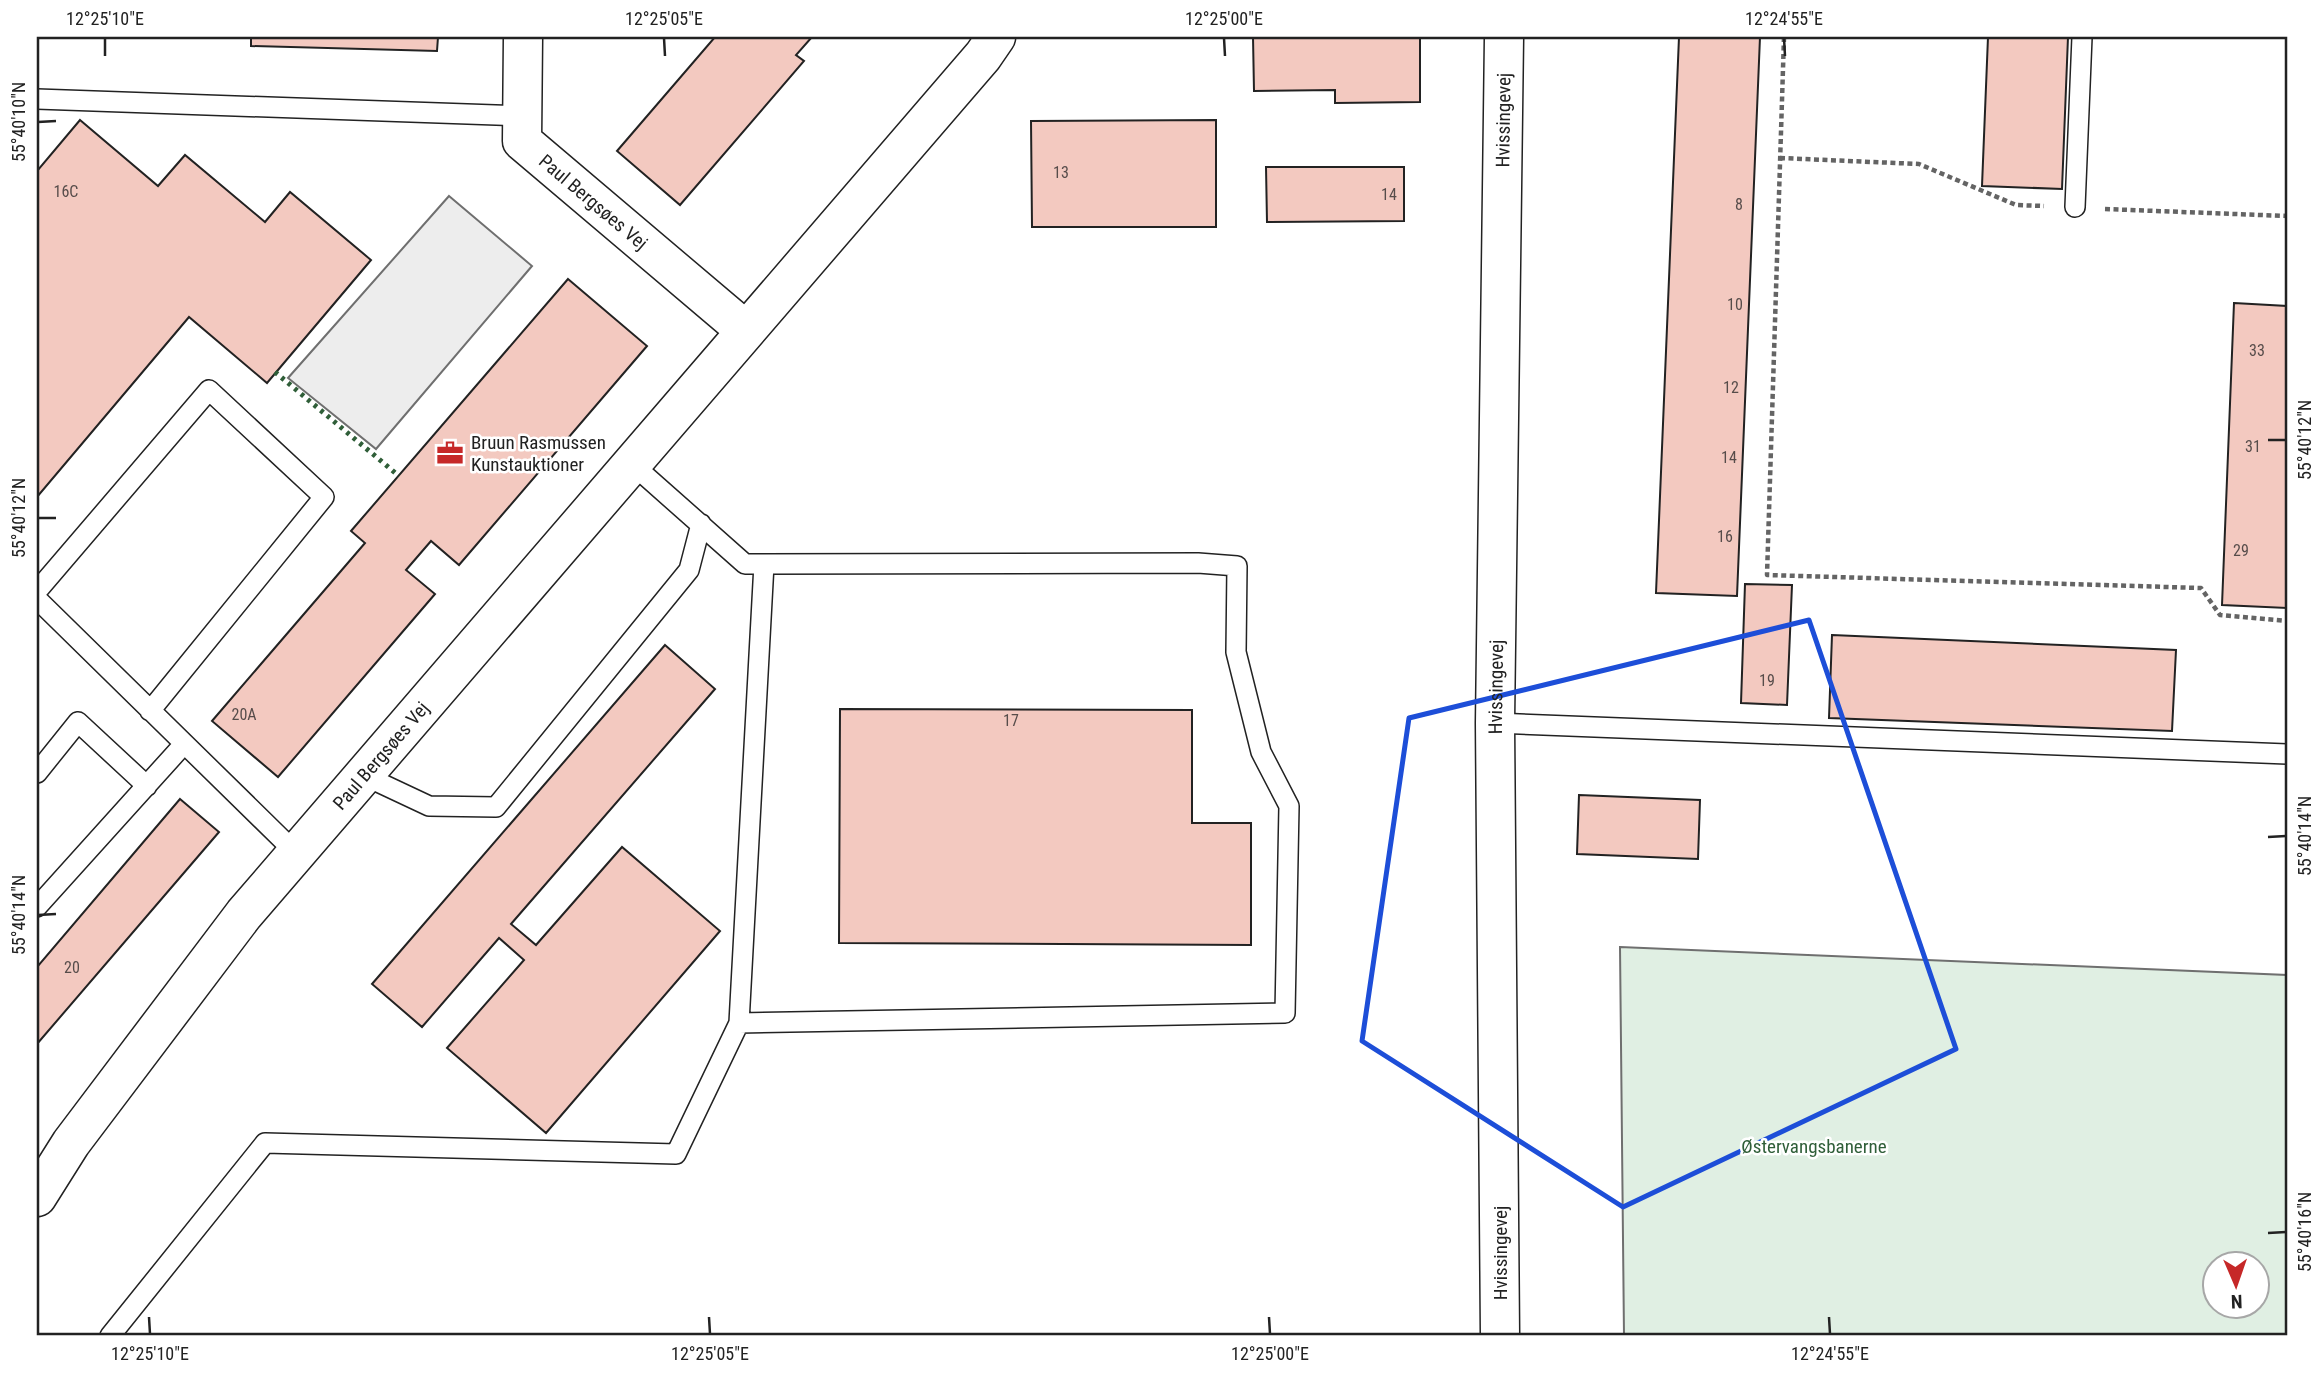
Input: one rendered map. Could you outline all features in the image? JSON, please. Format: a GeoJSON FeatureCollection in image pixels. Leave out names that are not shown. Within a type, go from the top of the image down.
{"type":"FeatureCollection","features":[{"type":"Feature","properties":{"kind":"street","name":"Paul Bergsøes Vej"},"geometry":{"type":"LineString","coordinates":[[523,37],[522,141],[745,330]]}},
{"type":"Feature","properties":{"kind":"street","name":"Paul Bergsøes Vej"},"geometry":{"type":"LineString","coordinates":[[37,1197],[71,1143],[244,914],[974,66],[996,37]]}},
{"type":"Feature","properties":{"kind":"street","name":"Hvissingevej"},"geometry":{"type":"LineString","coordinates":[[1500,1336],[1495,723],[1504,37]]}},
{"type":"Feature","properties":{"kind":"lane"},"geometry":{"type":"LineString","coordinates":[[2075,208],[2082,37]]}},
{"type":"Feature","properties":{"kind":"lane"},"geometry":{"type":"LineString","coordinates":[[37,99],[522,116]]}},
{"type":"Feature","properties":{"kind":"lane"},"geometry":{"type":"LineString","coordinates":[[37,591],[209,390],[324,497],[150,710]]}},
{"type":"Feature","properties":{"kind":"lane"},"geometry":{"type":"LineString","coordinates":[[631,463],[745,564],[1198,563],[1237,566],[1236,652],[1261,752],[1289,806],[1285,1013],[739,1023]]}},
{"type":"Feature","properties":{"kind":"lane"},"geometry":{"type":"LineString","coordinates":[[363,775],[429,806],[496,807],[689,570],[701,524]]}},
{"type":"Feature","properties":{"kind":"lane"},"geometry":{"type":"LineString","coordinates":[[110,1336],[265,1143],[676,1154],[739,1023],[764,564]]}},
{"type":"Feature","properties":{"kind":"lane"},"geometry":{"type":"LineString","coordinates":[[37,599],[296,853]]}},
{"type":"Feature","properties":{"kind":"lane"},"geometry":{"type":"LineString","coordinates":[[37,773],[78,722],[147,786]]}},
{"type":"Feature","properties":{"kind":"lane"},"geometry":{"type":"LineString","coordinates":[[1495,723],[2287,754]]}},
{"type":"Feature","properties":{"kind":"lane"},"geometry":{"type":"LineString","coordinates":[[37,908],[184,744]]}},
{"type":"Feature","properties":{"kind":"path"},"geometry":{"type":"LineString","coordinates":[[1784,37],[1768,575],[2200,588],[2220,615],[2287,621]]}},
{"type":"Feature","properties":{"kind":"path"},"geometry":{"type":"LineString","coordinates":[[1780,158],[1919,164],[2016,205],[2287,216]]}},
{"type":"Feature","properties":{"kind":"highlighted area"},"geometry":{"type":"Polygon","coordinates":[[[1809,620],[1956,1049],[1623,1207],[1362,1041],[1409,718],[1809,620]]]}},
{"type":"Feature","properties":{"kind":"green space","name":"Østervangsbanerne"},"geometry":{"type":"Polygon","coordinates":[[[1620,947],[2287,975],[2287,1336],[1624,1336],[1620,947]]]}},
{"type":"Feature","properties":{"kind":"shaded area"},"geometry":{"type":"Polygon","coordinates":[[[449,196],[532,266],[376,449],[288,378],[449,196]]]}},
{"type":"Feature","properties":{"kind":"building"},"geometry":{"type":"Polygon","coordinates":[[[251,37],[438,37],[437,51],[251,46],[251,37]]]}},
{"type":"Feature","properties":{"kind":"building"},"geometry":{"type":"Polygon","coordinates":[[[715,37],[812,37],[796,55],[804,61],[680,205],[617,151],[715,37]]]}},
{"type":"Feature","properties":{"kind":"building"},"geometry":{"type":"Polygon","coordinates":[[[1253,37],[1420,37],[1420,102],[1335,103],[1335,90],[1254,91],[1253,37]]]}},
{"type":"Feature","properties":{"kind":"building"},"geometry":{"type":"Polygon","coordinates":[[[1679,37],[1760,37],[1737,596],[1656,593],[1679,37]]]}},
{"type":"Feature","properties":{"kind":"building"},"geometry":{"type":"Polygon","coordinates":[[[1988,37],[2068,37],[2062,189],[1982,186],[1988,37]]]}},
{"type":"Feature","properties":{"kind":"building"},"geometry":{"type":"Polygon","coordinates":[[[80,120],[158,186],[185,155],[265,222],[290,192],[371,260],[267,383],[189,317],[37,497],[37,171],[80,120]]]}},
{"type":"Feature","properties":{"kind":"building"},"geometry":{"type":"Polygon","coordinates":[[[1216,120],[1216,227],[1032,227],[1031,121],[1216,120]]]}},
{"type":"Feature","properties":{"kind":"building"},"geometry":{"type":"Polygon","coordinates":[[[1266,167],[1404,167],[1404,221],[1267,222],[1266,167]]]}},
{"type":"Feature","properties":{"kind":"building"},"geometry":{"type":"Polygon","coordinates":[[[568,279],[647,346],[459,565],[431,541],[406,570],[435,594],[278,777],[212,721],[365,543],[351,531],[568,279]]]}},
{"type":"Feature","properties":{"kind":"building"},"geometry":{"type":"Polygon","coordinates":[[[2234,303],[2287,306],[2287,608],[2222,605],[2234,303]]]}},
{"type":"Feature","properties":{"kind":"building"},"geometry":{"type":"Polygon","coordinates":[[[1745,584],[1792,585],[1787,705],[1741,703],[1745,584]]]}},
{"type":"Feature","properties":{"kind":"building"},"geometry":{"type":"Polygon","coordinates":[[[1832,635],[2176,650],[2172,731],[1829,718],[1832,635]]]}},
{"type":"Feature","properties":{"kind":"building"},"geometry":{"type":"Polygon","coordinates":[[[665,645],[715,689],[511,924],[536,945],[622,847],[720,931],[546,1133],[447,1048],[524,960],[499,938],[422,1027],[372,984],[665,645]]]}},
{"type":"Feature","properties":{"kind":"building"},"geometry":{"type":"Polygon","coordinates":[[[840,709],[1192,710],[1192,823],[1251,823],[1251,945],[839,943],[840,709]]]}},
{"type":"Feature","properties":{"kind":"building"},"geometry":{"type":"Polygon","coordinates":[[[1579,795],[1700,800],[1698,859],[1577,854],[1579,795]]]}},
{"type":"Feature","properties":{"kind":"building"},"geometry":{"type":"Polygon","coordinates":[[[180,799],[219,832],[37,1044],[37,967],[180,799]]]}},
{"type":"Feature","properties":{"kind":"hedge"},"geometry":{"type":"LineString","coordinates":[[275,372],[399,476]]}},
{"type":"Feature","properties":{"kind":"place","name":"Bruun Rasmussen Kunstauktioner"},"geometry":{"type":"Point","coordinates":[450,453]}}]}
